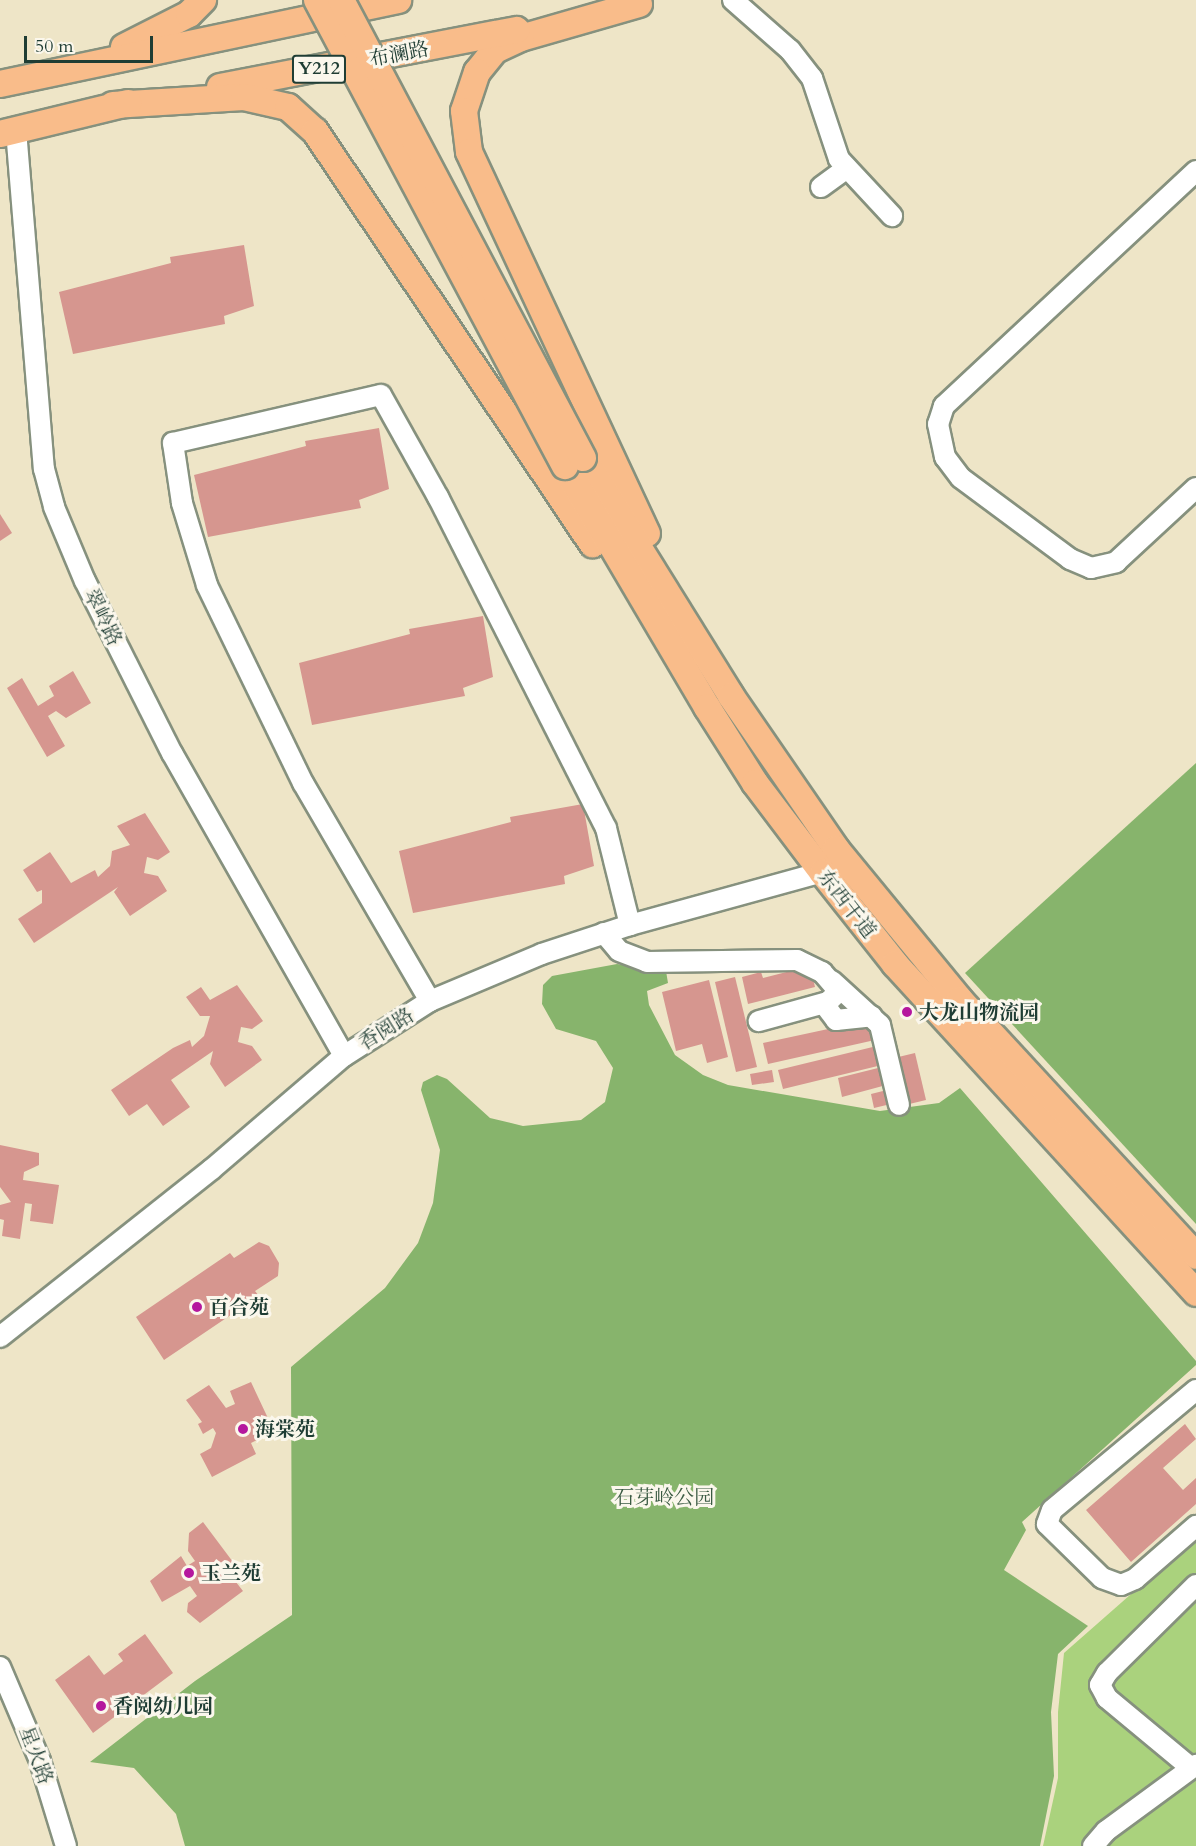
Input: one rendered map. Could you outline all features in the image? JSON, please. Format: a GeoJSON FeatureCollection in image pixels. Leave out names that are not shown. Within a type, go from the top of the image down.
{"type":"FeatureCollection","features":[{"type":"Feature","properties":{"kind":"main road"},"geometry":{"type":"LineString","coordinates":[[95,62],[189,14],[203,0]]}},
{"type":"Feature","properties":{"kind":"main road"},"geometry":{"type":"LineString","coordinates":[[317,0],[574,462]]}},
{"type":"Feature","properties":{"kind":"main road"},"geometry":{"type":"LineString","coordinates":[[341,0],[574,462]]}},
{"type":"Feature","properties":{"kind":"main road"},"geometry":{"type":"LineString","coordinates":[[0,84],[95,62],[398,0]]}},
{"type":"Feature","properties":{"kind":"main road"},"geometry":{"type":"LineString","coordinates":[[648,2],[521,38],[495,50],[477,72],[467,91],[464,133],[499,220],[599,435],[731,696]]}},
{"type":"Feature","properties":{"kind":"main road","name":"布澜路"},"geometry":{"type":"LineString","coordinates":[[8,132],[113,105],[387,58],[648,2]]}},
{"type":"Feature","properties":{"kind":"main road"},"geometry":{"type":"LineString","coordinates":[[113,105],[244,97],[288,107],[315,130],[380,223],[525,445],[707,708]]}},
{"type":"Feature","properties":{"kind":"main road","name":"东西干道"},"geometry":{"type":"LineString","coordinates":[[574,462],[731,696],[849,865],[960,1000],[1196,1256]]}},
{"type":"Feature","properties":{"kind":"main road","name":"东西干道"},"geometry":{"type":"LineString","coordinates":[[574,462],[707,708],[755,783],[895,964],[1196,1293]]}},
{"type":"Feature","properties":{"kind":"street"},"geometry":{"type":"LineString","coordinates":[[733,0],[790,50],[812,78],[839,159],[892,216]]}},
{"type":"Feature","properties":{"kind":"street","name":"翠岭路"},"geometry":{"type":"LineString","coordinates":[[8,132],[44,469],[54,507],[86,581],[172,753],[344,1056]]}},
{"type":"Feature","properties":{"kind":"street"},"geometry":{"type":"LineString","coordinates":[[821,187],[847,168]]}},
{"type":"Feature","properties":{"kind":"street"},"geometry":{"type":"LineString","coordinates":[[1196,171],[944,406],[938,424],[945,457],[961,478],[1070,558],[1091,568],[1116,562],[1196,488]]}},
{"type":"Feature","properties":{"kind":"street"},"geometry":{"type":"LineString","coordinates":[[430,1001],[303,783],[207,585],[182,503],[173,442],[381,394],[438,497],[606,828],[630,925]]}},
{"type":"Feature","properties":{"kind":"street","name":"香阅路"},"geometry":{"type":"LineString","coordinates":[[0,1337],[212,1169],[344,1056],[430,1001],[492,973],[604,933],[849,865]]}},
{"type":"Feature","properties":{"kind":"street"},"geometry":{"type":"LineString","coordinates":[[604,933],[619,951],[646,962],[796,960],[832,981],[880,1025],[899,1105]]}},
{"type":"Feature","properties":{"kind":"street"},"geometry":{"type":"LineString","coordinates":[[759,1021],[824,1004],[836,994],[832,981]]}},
{"type":"Feature","properties":{"kind":"street"},"geometry":{"type":"LineString","coordinates":[[824,1004],[836,1020],[872,1016]]}},
{"type":"Feature","properties":{"kind":"street"},"geometry":{"type":"LineString","coordinates":[[1196,1390],[1052,1510],[1047,1524],[1102,1578],[1121,1585],[1136,1579],[1196,1526]]}},
{"type":"Feature","properties":{"kind":"street"},"geometry":{"type":"LineString","coordinates":[[1093,1846],[1106,1831],[1193,1766],[1107,1698],[1100,1685],[1107,1673],[1196,1585]]}},
{"type":"Feature","properties":{"kind":"street","name":"星火路"},"geometry":{"type":"LineString","coordinates":[[0,1667],[40,1761],[66,1846]]}},
{"type":"Feature","properties":{"kind":"green space"},"geometry":{"type":"Polygon","coordinates":[[[1196,763],[1196,1224],[965,973],[1196,763]]]}},
{"type":"Feature","properties":{"kind":"green space","name":"石芽岭公园"},"geometry":{"type":"Polygon","coordinates":[[[617,964],[666,971],[668,983],[647,991],[649,1005],[675,1055],[703,1075],[728,1085],[880,1111],[939,1103],[960,1088],[1196,1361],[1196,1365],[1022,1522],[1026,1530],[1004,1570],[1088,1626],[1058,1654],[1051,1712],[1054,1776],[1040,1846],[185,1846],[176,1814],[134,1768],[90,1762],[195,1681],[292,1615],[291,1367],[385,1288],[418,1243],[433,1203],[440,1150],[421,1090],[423,1082],[437,1075],[447,1079],[490,1118],[523,1126],[581,1120],[605,1102],[613,1068],[596,1041],[556,1029],[542,1004],[543,985],[552,976],[617,964]]]}},
{"type":"Feature","properties":{"kind":"green space"},"geometry":{"type":"Polygon","coordinates":[[[1196,1537],[1196,1846],[1043,1846],[1058,1778],[1058,1712],[1064,1653],[1196,1537]]]}},
{"type":"Feature","properties":{"kind":"building"},"geometry":{"type":"Polygon","coordinates":[[[244,245],[254,306],[224,316],[225,324],[73,354],[59,292],[171,263],[170,257],[244,245]]]}},
{"type":"Feature","properties":{"kind":"building"},"geometry":{"type":"Polygon","coordinates":[[[379,428],[389,489],[359,500],[361,508],[208,537],[194,475],[306,446],[305,441],[379,428]]]}},
{"type":"Feature","properties":{"kind":"building"},"geometry":{"type":"Polygon","coordinates":[[[0,514],[12,533],[0,541],[0,514]]]}},
{"type":"Feature","properties":{"kind":"building"},"geometry":{"type":"Polygon","coordinates":[[[483,616],[493,677],[463,688],[465,696],[312,725],[299,663],[410,634],[409,629],[483,616]]]}},
{"type":"Feature","properties":{"kind":"building"},"geometry":{"type":"Polygon","coordinates":[[[73,671],[91,703],[66,718],[56,711],[48,716],[65,746],[47,757],[7,688],[22,678],[38,706],[54,696],[49,686],[73,671]]]}},
{"type":"Feature","properties":{"kind":"building"},"geometry":{"type":"Polygon","coordinates":[[[583,804],[594,866],[564,876],[565,884],[413,913],[399,851],[511,822],[510,817],[583,804]]]}},
{"type":"Feature","properties":{"kind":"building"},"geometry":{"type":"Polygon","coordinates":[[[145,813],[170,852],[158,860],[147,857],[144,873],[158,876],[167,891],[130,916],[114,892],[118,887],[34,943],[18,919],[42,903],[42,890],[37,892],[23,870],[50,852],[71,883],[95,870],[98,877],[110,866],[112,851],[130,845],[117,826],[145,813]]]}},
{"type":"Feature","properties":{"kind":"building"},"geometry":{"type":"Polygon","coordinates":[[[810,966],[815,987],[748,1004],[742,977],[761,972],[763,978],[810,966]]]}},
{"type":"Feature","properties":{"kind":"building"},"geometry":{"type":"Polygon","coordinates":[[[735,977],[757,1067],[736,1072],[715,982],[735,977]]]}},
{"type":"Feature","properties":{"kind":"building"},"geometry":{"type":"Polygon","coordinates":[[[709,980],[728,1057],[707,1063],[702,1044],[676,1051],[662,992],[709,980]]]}},
{"type":"Feature","properties":{"kind":"building"},"geometry":{"type":"Polygon","coordinates":[[[237,985],[263,1021],[252,1029],[241,1027],[238,1042],[252,1046],[262,1060],[225,1087],[210,1064],[213,1051],[171,1080],[190,1107],[163,1126],[147,1104],[129,1116],[111,1090],[173,1048],[190,1040],[192,1047],[204,1036],[210,1016],[200,1016],[186,997],[201,987],[210,1000],[237,985]]]}},
{"type":"Feature","properties":{"kind":"building"},"geometry":{"type":"Polygon","coordinates":[[[870,1020],[875,1040],[768,1064],[763,1043],[870,1020]]]}},
{"type":"Feature","properties":{"kind":"building"},"geometry":{"type":"Polygon","coordinates":[[[881,1045],[886,1064],[783,1089],[778,1070],[881,1045]]]}},
{"type":"Feature","properties":{"kind":"building"},"geometry":{"type":"Polygon","coordinates":[[[915,1053],[926,1100],[901,1106],[890,1059],[915,1053]]]}},
{"type":"Feature","properties":{"kind":"building"},"geometry":{"type":"Polygon","coordinates":[[[886,1066],[890,1084],[842,1097],[838,1078],[886,1066]]]}},
{"type":"Feature","properties":{"kind":"building"},"geometry":{"type":"Polygon","coordinates":[[[772,1070],[774,1082],[752,1085],[750,1074],[772,1070]]]}},
{"type":"Feature","properties":{"kind":"building"},"geometry":{"type":"Polygon","coordinates":[[[891,1089],[895,1103],[874,1108],[871,1094],[891,1089]]]}},
{"type":"Feature","properties":{"kind":"building"},"geometry":{"type":"Polygon","coordinates":[[[0,1145],[39,1153],[39,1165],[24,1172],[23,1180],[59,1185],[53,1224],[30,1221],[32,1204],[25,1203],[20,1239],[2,1236],[4,1220],[0,1219],[0,1205],[11,1202],[0,1187],[0,1145]]]}},
{"type":"Feature","properties":{"kind":"building","name":"百合苑"},"geometry":{"type":"Polygon","coordinates":[[[259,1242],[269,1246],[279,1263],[278,1276],[255,1291],[259,1296],[164,1360],[136,1317],[230,1253],[234,1258],[259,1242]]]}},
{"type":"Feature","properties":{"kind":"building","name":"海棠苑"},"geometry":{"type":"Polygon","coordinates":[[[251,1382],[274,1431],[251,1443],[256,1454],[212,1477],[200,1454],[211,1448],[216,1433],[213,1428],[203,1434],[198,1424],[202,1422],[186,1400],[209,1385],[226,1408],[235,1404],[230,1391],[251,1382]]]}},
{"type":"Feature","properties":{"kind":"building"},"geometry":{"type":"Polygon","coordinates":[[[1185,1424],[1196,1439],[1163,1468],[1183,1490],[1196,1478],[1196,1504],[1131,1562],[1086,1510],[1185,1424]]]}},
{"type":"Feature","properties":{"kind":"building","name":"玉兰苑"},"geometry":{"type":"Polygon","coordinates":[[[203,1522],[233,1562],[221,1571],[227,1580],[232,1577],[243,1591],[200,1623],[187,1612],[188,1603],[197,1596],[190,1586],[162,1602],[150,1581],[181,1556],[187,1566],[195,1561],[188,1551],[189,1533],[203,1522]]]}},
{"type":"Feature","properties":{"kind":"building","name":"香阅幼儿园"},"geometry":{"type":"Polygon","coordinates":[[[145,1634],[173,1673],[93,1733],[55,1680],[89,1655],[104,1675],[123,1661],[118,1654],[145,1634]]]}},
{"type":"Feature","properties":{"kind":"place","name":"大龙山物流园"},"geometry":{"type":"Point","coordinates":[907,1012]}},
{"type":"Feature","properties":{"kind":"place","name":"百合苑"},"geometry":{"type":"Point","coordinates":[197,1307]}},
{"type":"Feature","properties":{"kind":"place","name":"海棠苑"},"geometry":{"type":"Point","coordinates":[243,1429]}},
{"type":"Feature","properties":{"kind":"place","name":"玉兰苑"},"geometry":{"type":"Point","coordinates":[189,1573]}},
{"type":"Feature","properties":{"kind":"place","name":"香阅幼儿园"},"geometry":{"type":"Point","coordinates":[101,1706]}}]}
